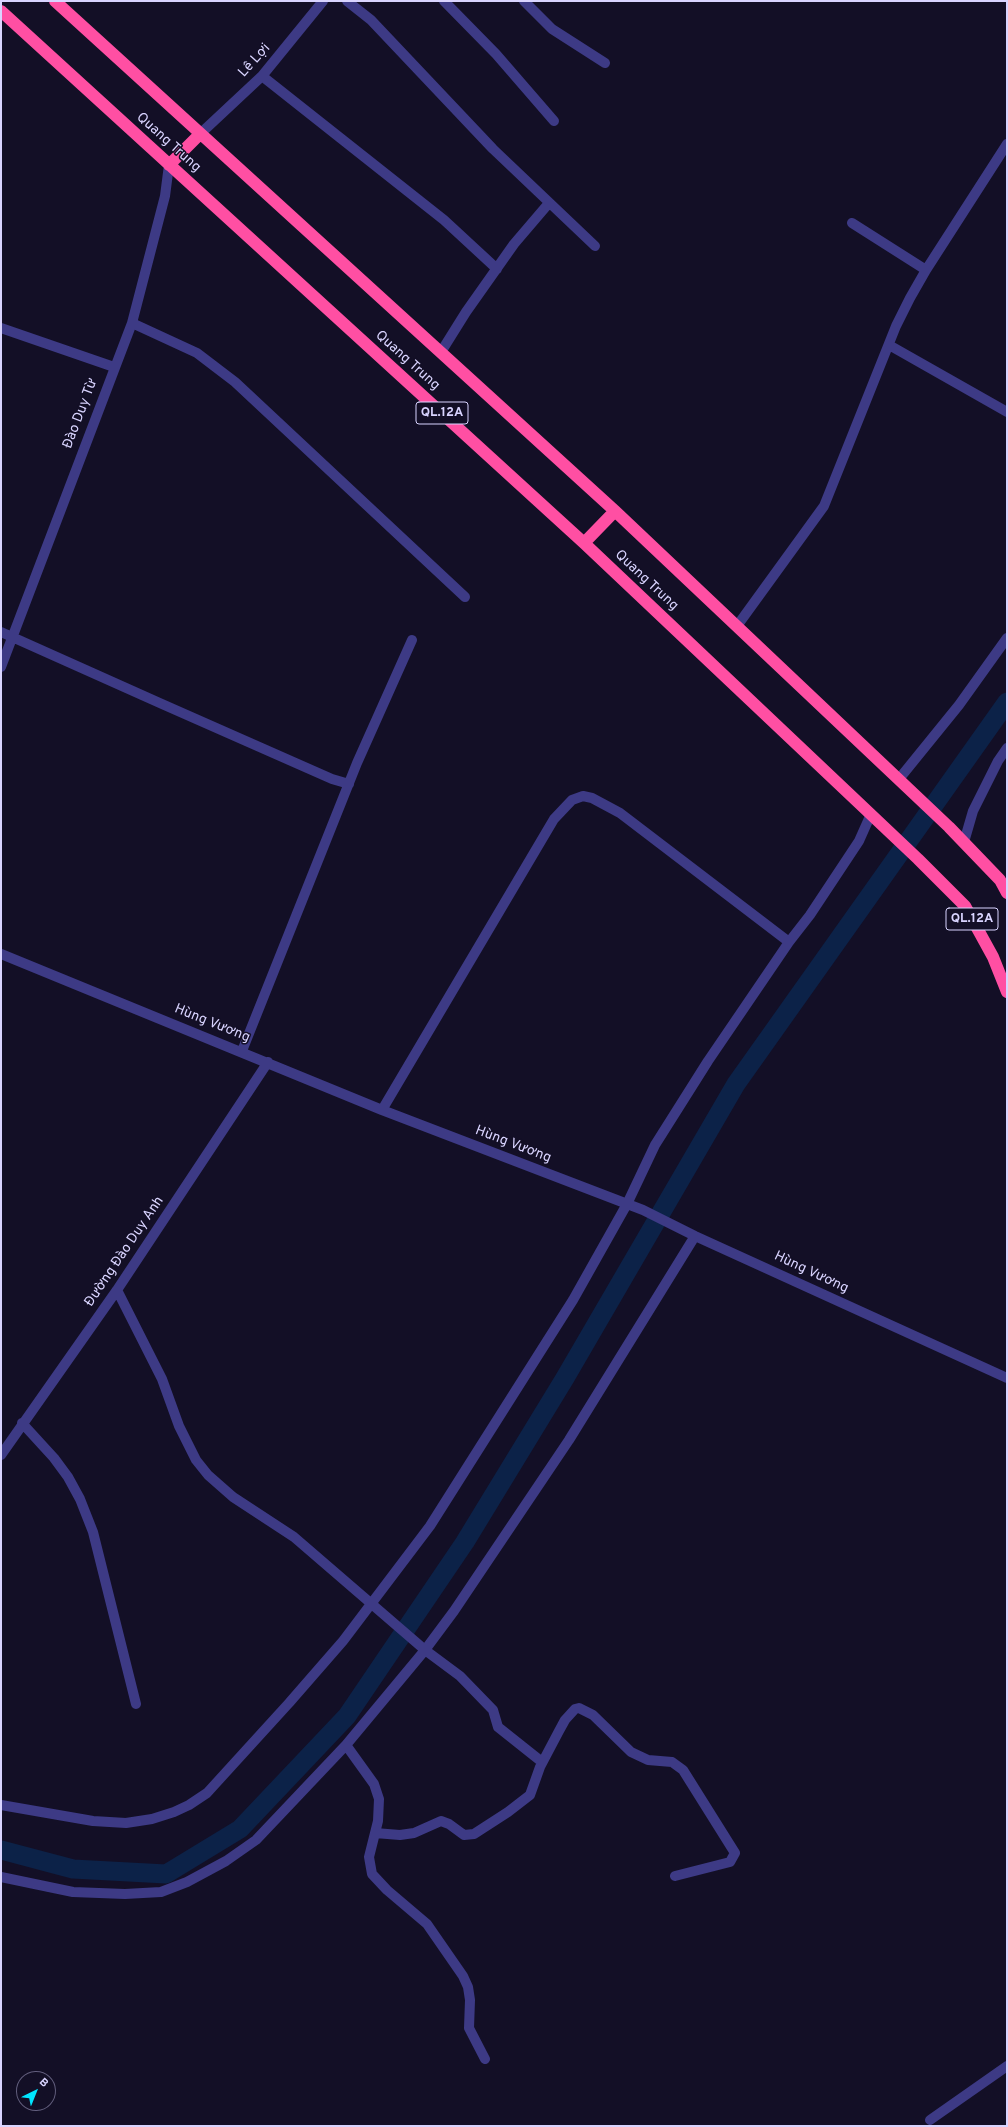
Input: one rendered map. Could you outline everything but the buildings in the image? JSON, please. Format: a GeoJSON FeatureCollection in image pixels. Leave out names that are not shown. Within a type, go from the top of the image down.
{"type":"FeatureCollection","features":[{"type":"Feature","properties":{"kind":"highway","name":"Quang Trung"},"geometry":{"type":"LineString","coordinates":[[56,1],[615,511],[964,842]]}},
{"type":"Feature","properties":{"kind":"highway","name":"Quang Trung"},"geometry":{"type":"LineString","coordinates":[[1,11],[584,543],[874,817]]}},
{"type":"Feature","properties":{"kind":"highway"},"geometry":{"type":"LineString","coordinates":[[169,165],[200,134]]}},
{"type":"Feature","properties":{"kind":"highway"},"geometry":{"type":"LineString","coordinates":[[584,543],[615,511]]}},
{"type":"Feature","properties":{"kind":"highway","name":"QL.12A"},"geometry":{"type":"LineString","coordinates":[[874,817],[965,906],[993,957],[1007,992]]}},
{"type":"Feature","properties":{"kind":"highway","name":"QL.12A"},"geometry":{"type":"LineString","coordinates":[[964,842],[1000,880],[1007,893]]}},
{"type":"Feature","properties":{"kind":"street","name":"Lê Lợi"},"geometry":{"type":"LineString","coordinates":[[200,134],[262,76],[323,1]]}},
{"type":"Feature","properties":{"kind":"street"},"geometry":{"type":"LineString","coordinates":[[347,1],[372,20],[493,149],[595,246]]}},
{"type":"Feature","properties":{"kind":"street"},"geometry":{"type":"LineString","coordinates":[[444,1],[496,54],[554,121]]}},
{"type":"Feature","properties":{"kind":"street"},"geometry":{"type":"LineString","coordinates":[[524,1],[552,29],[605,63]]}},
{"type":"Feature","properties":{"kind":"street"},"geometry":{"type":"LineString","coordinates":[[262,76],[444,220],[497,269]]}},
{"type":"Feature","properties":{"kind":"street"},"geometry":{"type":"LineString","coordinates":[[737,626],[827,501],[896,326],[926,270],[1007,144]]}},
{"type":"Feature","properties":{"kind":"street","name":"Đào Duy Từ"},"geometry":{"type":"LineString","coordinates":[[1,667],[132,323],[165,196],[169,165]]}},
{"type":"Feature","properties":{"kind":"street"},"geometry":{"type":"LineString","coordinates":[[441,352],[466,312],[514,244],[549,203]]}},
{"type":"Feature","properties":{"kind":"street"},"geometry":{"type":"LineString","coordinates":[[852,223],[926,270]]}},
{"type":"Feature","properties":{"kind":"street"},"geometry":{"type":"LineString","coordinates":[[132,323],[197,353],[235,382],[465,597]]}},
{"type":"Feature","properties":{"kind":"street"},"geometry":{"type":"LineString","coordinates":[[1,328],[114,367]]}},
{"type":"Feature","properties":{"kind":"street"},"geometry":{"type":"LineString","coordinates":[[889,345],[1007,412]]}},
{"type":"Feature","properties":{"kind":"street"},"geometry":{"type":"LineString","coordinates":[[1,632],[332,779],[349,784]]}},
{"type":"Feature","properties":{"kind":"street"},"geometry":{"type":"LineString","coordinates":[[899,779],[958,705],[1007,638]]}},
{"type":"Feature","properties":{"kind":"street"},"geometry":{"type":"LineString","coordinates":[[242,1051],[349,784],[412,640]]}},
{"type":"Feature","properties":{"kind":"street"},"geometry":{"type":"LineString","coordinates":[[964,842],[973,811],[998,761],[1007,748]]}},
{"type":"Feature","properties":{"kind":"street"},"geometry":{"type":"LineString","coordinates":[[382,1110],[550,826],[565,806],[572,800],[583,796],[592,798],[603,802],[620,813],[789,942]]}},
{"type":"Feature","properties":{"kind":"street"},"geometry":{"type":"LineString","coordinates":[[1,1805],[93,1822],[126,1823],[152,1819],[189,1805],[207,1793],[338,1647],[375,1605],[430,1526],[573,1300],[627,1204],[654,1146],[708,1061],[789,942],[810,914],[874,817]]}},
{"type":"Feature","properties":{"kind":"street","name":"Hùng Vương"},"geometry":{"type":"LineString","coordinates":[[1,954],[242,1051],[382,1110],[643,1210],[691,1234],[1007,1378]]}},
{"type":"Feature","properties":{"kind":"street","name":"Đường Đào Duy Anh"},"geometry":{"type":"LineString","coordinates":[[1,1455],[22,1423],[117,1290],[268,1062]]}},
{"type":"Feature","properties":{"kind":"street"},"geometry":{"type":"LineString","coordinates":[[1,1878],[73,1892],[125,1894],[161,1892],[187,1882],[248,1847],[288,1808],[346,1746],[423,1648],[454,1612],[568,1440],[691,1234]]}},
{"type":"Feature","properties":{"kind":"street"},"geometry":{"type":"LineString","coordinates":[[117,1290],[162,1380],[179,1426],[196,1460],[208,1475],[233,1497],[294,1537],[375,1605],[423,1648],[460,1676],[493,1710],[498,1727],[542,1762]]}},
{"type":"Feature","properties":{"kind":"street"},"geometry":{"type":"LineString","coordinates":[[22,1423],[58,1463],[68,1477],[80,1499],[93,1532],[136,1704]]}},
{"type":"Feature","properties":{"kind":"street"},"geometry":{"type":"LineString","coordinates":[[375,1833],[400,1835],[414,1832],[441,1821],[449,1824],[464,1835],[474,1834],[508,1812],[530,1795],[542,1762],[565,1720],[575,1709],[579,1708],[593,1715],[637,1756],[648,1760],[672,1762],[683,1770],[735,1855],[730,1862],[675,1876]]}},
{"type":"Feature","properties":{"kind":"street"},"geometry":{"type":"LineString","coordinates":[[346,1746],[376,1789],[379,1809],[369,1857],[372,1874],[387,1890],[428,1924],[463,1976],[468,1987],[470,2000],[469,2028],[485,2059]]}},
{"type":"Feature","properties":{"kind":"street"},"geometry":{"type":"LineString","coordinates":[[930,2120],[1007,2066]]}},
{"type":"Feature","properties":{"kind":"waterway"},"geometry":{"type":"LineString","coordinates":[[1,1850],[73,1869],[166,1874],[240,1829],[347,1716],[465,1542],[565,1378],[736,1084],[1007,702]]}}]}
